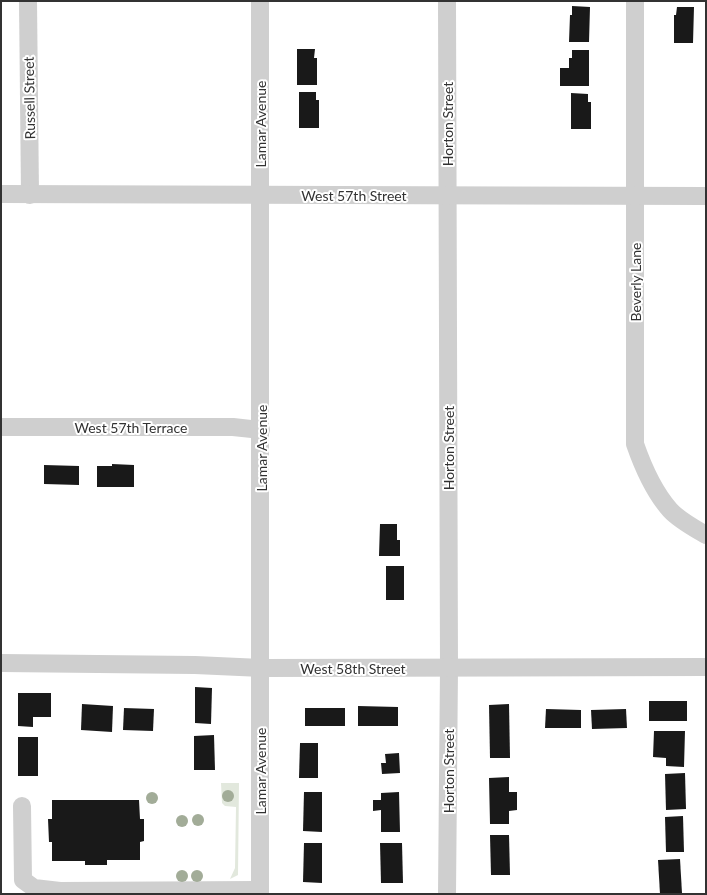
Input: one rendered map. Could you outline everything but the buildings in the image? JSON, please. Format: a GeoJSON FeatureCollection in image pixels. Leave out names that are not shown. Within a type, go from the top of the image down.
{"type":"FeatureCollection","features":[{"type":"Feature","properties":{"kind":"street","name":"Russell Street"},"geometry":{"type":"LineString","coordinates":[[28,1],[30,195]]}},
{"type":"Feature","properties":{"kind":"street","name":"Lamar Avenue"},"geometry":{"type":"LineString","coordinates":[[260,1],[260,892]]}},
{"type":"Feature","properties":{"kind":"street","name":"Horton Street"},"geometry":{"type":"LineString","coordinates":[[447,1],[449,668],[447,894]]}},
{"type":"Feature","properties":{"kind":"street","name":"Beverly Lane"},"geometry":{"type":"LineString","coordinates":[[635,1],[635,444],[641,463],[670,511],[706,535]]}},
{"type":"Feature","properties":{"kind":"street","name":"West 57th Street"},"geometry":{"type":"LineString","coordinates":[[1,194],[706,196]]}},
{"type":"Feature","properties":{"kind":"street","name":"West 57th Terrace"},"geometry":{"type":"LineString","coordinates":[[1,427],[233,427],[261,430]]}},
{"type":"Feature","properties":{"kind":"street","name":"West 58th Street"},"geometry":{"type":"LineString","coordinates":[[1,663],[195,665],[260,668],[706,667]]}},
{"type":"Feature","properties":{"kind":"street"},"geometry":{"type":"LineString","coordinates":[[22,806],[23,880],[34,888],[60,891],[260,892]]}},
{"type":"Feature","properties":{"kind":"shaded area"},"geometry":{"type":"Polygon","coordinates":[[[221,783],[239,783],[238,875],[230,879],[235,868],[236,807],[225,806],[222,803],[221,783]]]}}]}
